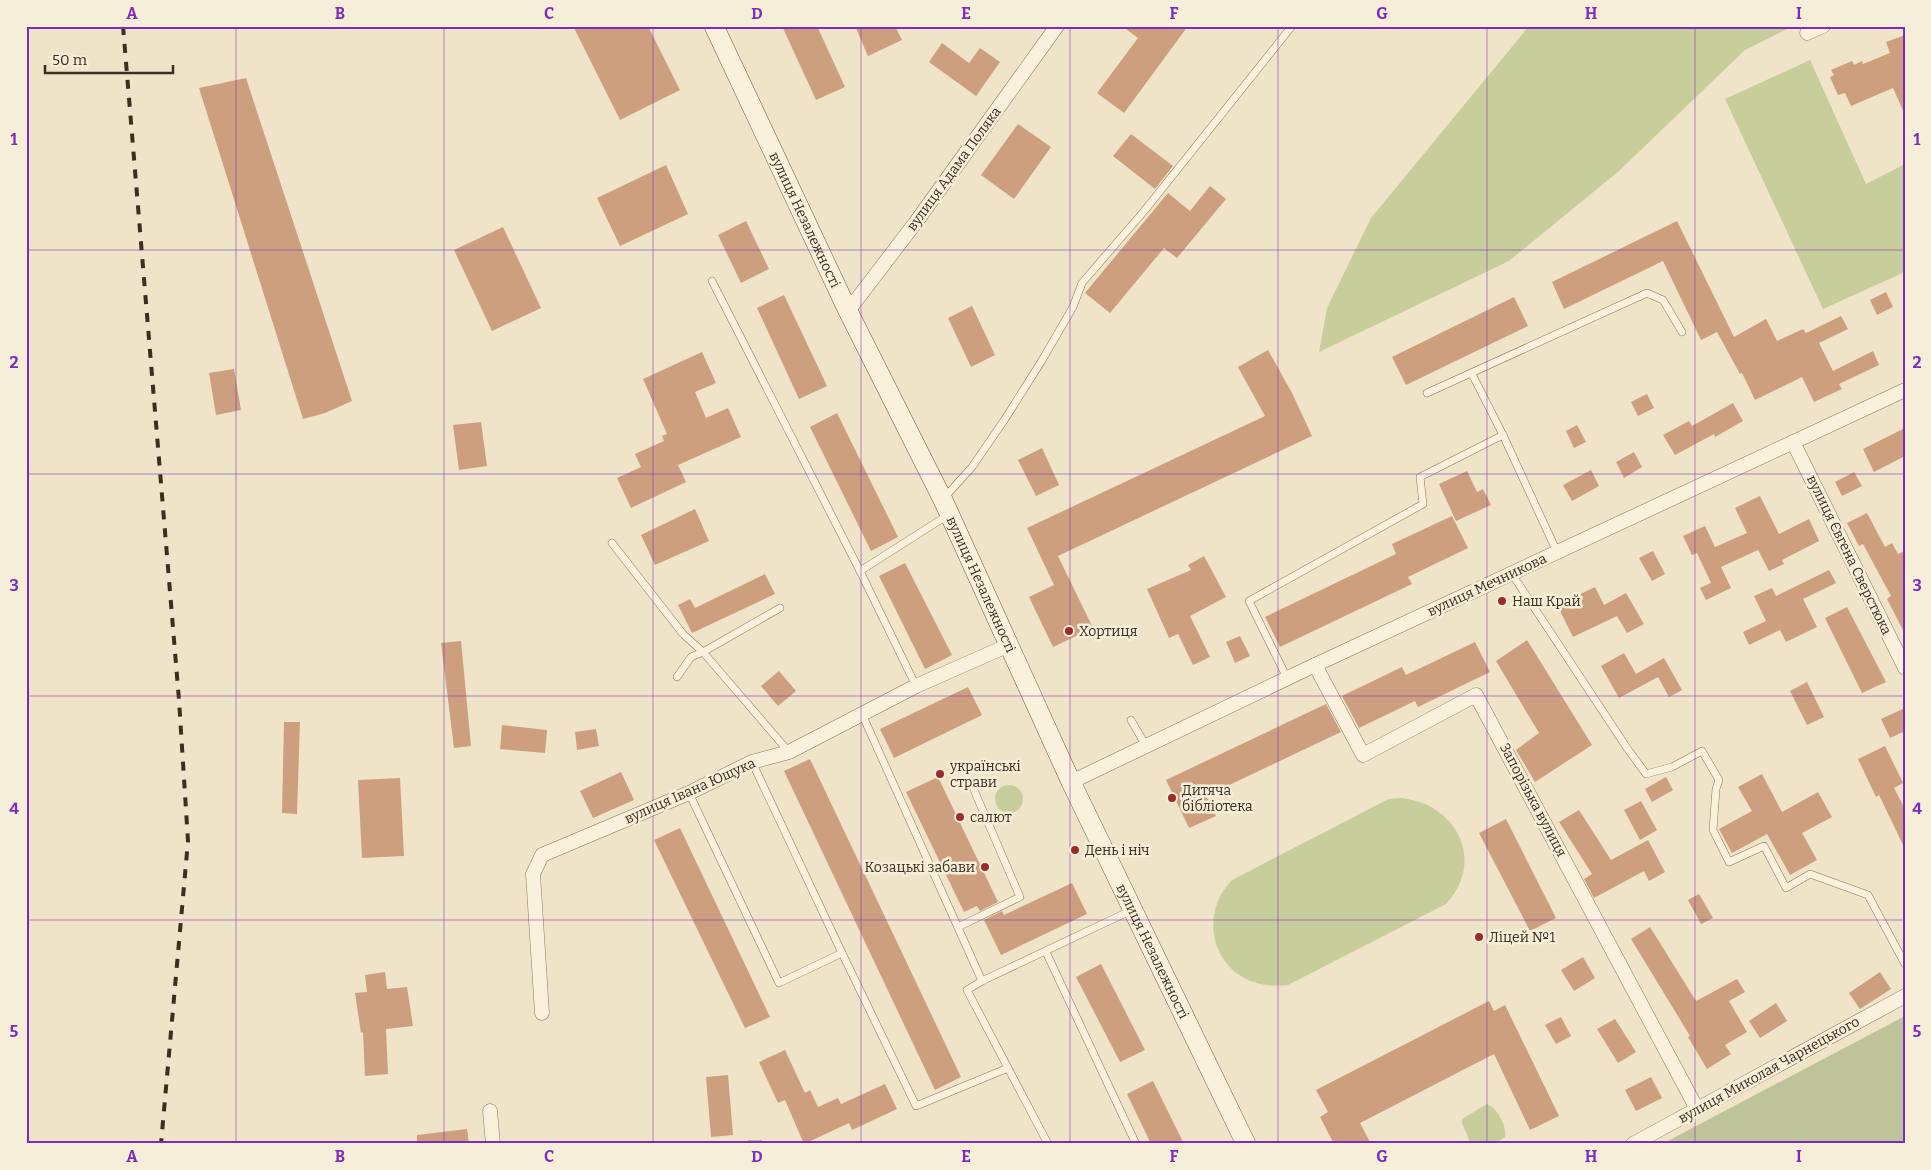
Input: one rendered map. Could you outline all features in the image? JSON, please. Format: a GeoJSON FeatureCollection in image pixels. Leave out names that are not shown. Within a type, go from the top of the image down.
{"type":"FeatureCollection","features":[{"type":"Feature","properties":{"kind":"main road","name":"вулиця Незалежності"},"geometry":{"type":"LineString","coordinates":[[714,26],[848,311],[945,507],[1071,782],[1246,1144]]}},
{"type":"Feature","properties":{"kind":"street","name":"вулиця Адама Поляка"},"geometry":{"type":"LineString","coordinates":[[848,311],[916,222],[1057,26]]}},
{"type":"Feature","properties":{"kind":"street"},"geometry":{"type":"LineString","coordinates":[[1808,33],[1823,26]]}},
{"type":"Feature","properties":{"kind":"street","name":"вулиця Мечникова"},"geometry":{"type":"LineString","coordinates":[[1071,782],[1287,678],[1905,390]]}},
{"type":"Feature","properties":{"kind":"street","name":"вулиця Євгена Сверстюка"},"geometry":{"type":"LineString","coordinates":[[1793,442],[1905,668]]}},
{"type":"Feature","properties":{"kind":"street","name":"вулиця Івана Ющука"},"geometry":{"type":"LineString","coordinates":[[542,1013],[533,874],[542,855],[689,793],[752,762],[789,752],[916,686],[1009,646]]}},
{"type":"Feature","properties":{"kind":"street","name":"Запорізька вулиця"},"geometry":{"type":"LineString","coordinates":[[1315,665],[1363,755],[1476,695],[1697,1109]]}},
{"type":"Feature","properties":{"kind":"street","name":"вулиця Миколая Чарнецького"},"geometry":{"type":"LineString","coordinates":[[1633,1144],[1905,996]]}},
{"type":"Feature","properties":{"kind":"street"},"geometry":{"type":"LineString","coordinates":[[490,1110],[493,1144]]}},
{"type":"Feature","properties":{"kind":"lane"},"geometry":{"type":"LineString","coordinates":[[860,571],[945,507],[1006,419],[1059,330],[1082,283],[1145,210],[1292,26]]}},
{"type":"Feature","properties":{"kind":"lane"},"geometry":{"type":"LineString","coordinates":[[712,281],[860,571],[916,686]]}},
{"type":"Feature","properties":{"kind":"lane"},"geometry":{"type":"LineString","coordinates":[[1427,393],[1647,293],[1663,300],[1682,332]]}},
{"type":"Feature","properties":{"kind":"lane"},"geometry":{"type":"LineString","coordinates":[[1472,374],[1503,435],[1557,552]]}},
{"type":"Feature","properties":{"kind":"lane"},"geometry":{"type":"LineString","coordinates":[[1287,678],[1248,600],[1423,504],[1420,477],[1503,435]]}},
{"type":"Feature","properties":{"kind":"lane"},"geometry":{"type":"LineString","coordinates":[[612,543],[683,634],[703,652],[789,752]]}},
{"type":"Feature","properties":{"kind":"lane"},"geometry":{"type":"LineString","coordinates":[[1512,574],[1646,774],[1672,767],[1702,751],[1719,780],[1716,789],[1713,830],[1729,862],[1764,846],[1786,888],[1810,874],[1868,895],[1905,964]]}},
{"type":"Feature","properties":{"kind":"lane"},"geometry":{"type":"LineString","coordinates":[[677,677],[691,657],[780,608]]}},
{"type":"Feature","properties":{"kind":"lane"},"geometry":{"type":"LineString","coordinates":[[862,714],[982,981]]}},
{"type":"Feature","properties":{"kind":"lane"},"geometry":{"type":"LineString","coordinates":[[1131,720],[1146,746]]}},
{"type":"Feature","properties":{"kind":"lane"},"geometry":{"type":"LineString","coordinates":[[752,762],[916,1106],[1008,1068]]}},
{"type":"Feature","properties":{"kind":"lane"},"geometry":{"type":"LineString","coordinates":[[958,927],[1020,897],[974,790]]}},
{"type":"Feature","properties":{"kind":"lane"},"geometry":{"type":"LineString","coordinates":[[689,793],[779,983],[842,953]]}},
{"type":"Feature","properties":{"kind":"lane"},"geometry":{"type":"LineString","coordinates":[[1048,1144],[967,990],[982,981],[1132,910]]}},
{"type":"Feature","properties":{"kind":"lane"},"geometry":{"type":"LineString","coordinates":[[1046,952],[1136,1144]]}},
{"type":"Feature","properties":{"kind":"lane"},"geometry":{"type":"LineString","coordinates":[[751,1144],[759,1144]]}},
{"type":"Feature","properties":{"kind":"green space"},"geometry":{"type":"Polygon","coordinates":[[[1529,26],[1793,26],[1745,50],[1619,171],[1509,261],[1319,352],[1327,308],[1371,218],[1529,26]]]}},
{"type":"Feature","properties":{"kind":"green space"},"geometry":{"type":"Polygon","coordinates":[[[1810,60],[1866,184],[1905,164],[1905,272],[1823,309],[1725,99],[1810,60]]]}},
{"type":"Feature","properties":{"kind":"green space"},"geometry":{"type":"Polygon","coordinates":[[[1009,785],[1019,789],[1023,799],[1019,809],[1009,813],[999,809],[995,799],[999,789],[1009,785]]]}},
{"type":"Feature","properties":{"kind":"green space"},"geometry":{"type":"Polygon","coordinates":[[[1401,798],[1421,802],[1437,811],[1450,823],[1460,837],[1464,853],[1464,870],[1458,888],[1446,904],[1288,985],[1257,983],[1241,976],[1229,966],[1220,953],[1215,939],[1213,924],[1216,908],[1222,893],[1232,880],[1389,799],[1401,798]]]}},
{"type":"Feature","properties":{"kind":"green space"},"geometry":{"type":"Polygon","coordinates":[[[1905,1016],[1905,1144],[1662,1144],[1905,1016]]]}},
{"type":"Feature","properties":{"kind":"green space"},"geometry":{"type":"Polygon","coordinates":[[[1487,1104],[1495,1109],[1501,1118],[1505,1128],[1505,1137],[1495,1144],[1471,1144],[1462,1119],[1487,1104]]]}},
{"type":"Feature","properties":{"kind":"building"},"geometry":{"type":"Polygon","coordinates":[[[573,26],[648,26],[680,90],[620,120],[573,26]]]}},
{"type":"Feature","properties":{"kind":"building"},"geometry":{"type":"Polygon","coordinates":[[[782,26],[817,26],[845,87],[816,100],[782,26]]]}},
{"type":"Feature","properties":{"kind":"building"},"geometry":{"type":"Polygon","coordinates":[[[855,26],[895,26],[902,40],[868,56],[855,26]]]}},
{"type":"Feature","properties":{"kind":"building"},"geometry":{"type":"Polygon","coordinates":[[[1122,26],[1188,26],[1124,113],[1097,93],[1138,38],[1122,26]]]}},
{"type":"Feature","properties":{"kind":"building"},"geometry":{"type":"Polygon","coordinates":[[[1905,35],[1905,115],[1893,88],[1851,106],[1845,93],[1838,95],[1830,77],[1834,75],[1831,70],[1852,61],[1854,65],[1862,61],[1863,64],[1890,53],[1886,42],[1905,35]]]}},
{"type":"Feature","properties":{"kind":"building"},"geometry":{"type":"Polygon","coordinates":[[[942,43],[969,63],[980,48],[1000,62],[976,96],[929,62],[942,43]]]}},
{"type":"Feature","properties":{"kind":"building"},"geometry":{"type":"Polygon","coordinates":[[[246,78],[352,401],[325,413],[303,419],[199,88],[246,78]]]}},
{"type":"Feature","properties":{"kind":"building"},"geometry":{"type":"Polygon","coordinates":[[[1018,124],[1051,147],[1014,199],[981,175],[1018,124]]]}},
{"type":"Feature","properties":{"kind":"building"},"geometry":{"type":"Polygon","coordinates":[[[1131,134],[1173,166],[1155,189],[1113,156],[1131,134]]]}},
{"type":"Feature","properties":{"kind":"building"},"geometry":{"type":"Polygon","coordinates":[[[666,165],[688,214],[620,246],[597,198],[666,165]]]}},
{"type":"Feature","properties":{"kind":"building"},"geometry":{"type":"Polygon","coordinates":[[[1210,186],[1226,199],[1177,258],[1164,248],[1110,313],[1085,293],[1168,193],[1190,211],[1210,186]]]}},
{"type":"Feature","properties":{"kind":"building"},"geometry":{"type":"Polygon","coordinates":[[[746,221],[769,269],[741,283],[718,235],[746,221]]]}},
{"type":"Feature","properties":{"kind":"building"},"geometry":{"type":"Polygon","coordinates":[[[1677,221],[1734,337],[1766,319],[1777,341],[1803,329],[1806,333],[1841,316],[1848,329],[1819,343],[1833,371],[1873,351],[1879,365],[1839,384],[1842,389],[1814,402],[1802,377],[1755,400],[1742,373],[1740,374],[1717,332],[1701,340],[1663,261],[1564,309],[1552,282],[1677,221]]]}},
{"type":"Feature","properties":{"kind":"building"},"geometry":{"type":"Polygon","coordinates":[[[503,227],[541,308],[492,331],[454,250],[503,227]]]}},
{"type":"Feature","properties":{"kind":"building"},"geometry":{"type":"Polygon","coordinates":[[[1886,292],[1893,307],[1877,315],[1870,300],[1886,292]]]}},
{"type":"Feature","properties":{"kind":"building"},"geometry":{"type":"Polygon","coordinates":[[[784,295],[827,386],[799,399],[757,308],[784,295]]]}},
{"type":"Feature","properties":{"kind":"building"},"geometry":{"type":"Polygon","coordinates":[[[1514,297],[1528,326],[1406,385],[1392,357],[1514,297]]]}},
{"type":"Feature","properties":{"kind":"building"},"geometry":{"type":"Polygon","coordinates":[[[972,306],[995,355],[971,367],[948,318],[972,306]]]}},
{"type":"Feature","properties":{"kind":"building"},"geometry":{"type":"Polygon","coordinates":[[[1268,350],[1292,393],[1312,436],[1058,556],[1093,628],[1053,647],[1029,597],[1054,585],[1027,528],[1265,416],[1238,367],[1268,350]]]}},
{"type":"Feature","properties":{"kind":"building"},"geometry":{"type":"Polygon","coordinates":[[[702,352],[716,383],[695,392],[706,418],[728,408],[741,437],[678,465],[686,482],[631,508],[617,478],[641,467],[635,454],[664,441],[662,436],[667,434],[643,379],[702,352]]]}},
{"type":"Feature","properties":{"kind":"building"},"geometry":{"type":"Polygon","coordinates":[[[234,369],[241,410],[216,415],[209,373],[234,369]]]}},
{"type":"Feature","properties":{"kind":"building"},"geometry":{"type":"Polygon","coordinates":[[[1647,394],[1654,408],[1638,416],[1631,402],[1647,394]]]}},
{"type":"Feature","properties":{"kind":"building"},"geometry":{"type":"Polygon","coordinates":[[[1733,403],[1743,421],[1715,437],[1714,434],[1675,455],[1663,435],[1689,421],[1692,426],[1733,403]]]}},
{"type":"Feature","properties":{"kind":"building"},"geometry":{"type":"Polygon","coordinates":[[[837,413],[898,537],[871,551],[810,427],[837,413]]]}},
{"type":"Feature","properties":{"kind":"building"},"geometry":{"type":"Polygon","coordinates":[[[481,422],[487,466],[459,470],[453,425],[481,422]]]}},
{"type":"Feature","properties":{"kind":"building"},"geometry":{"type":"Polygon","coordinates":[[[1577,425],[1586,442],[1574,448],[1566,431],[1577,425]]]}},
{"type":"Feature","properties":{"kind":"building"},"geometry":{"type":"Polygon","coordinates":[[[1905,428],[1905,456],[1874,472],[1863,449],[1905,428]]]}},
{"type":"Feature","properties":{"kind":"building"},"geometry":{"type":"Polygon","coordinates":[[[1042,448],[1059,485],[1036,496],[1018,460],[1042,448]]]}},
{"type":"Feature","properties":{"kind":"building"},"geometry":{"type":"Polygon","coordinates":[[[1634,452],[1642,467],[1624,478],[1616,462],[1634,452]]]}},
{"type":"Feature","properties":{"kind":"building"},"geometry":{"type":"Polygon","coordinates":[[[1591,470],[1599,486],[1572,501],[1563,485],[1591,470]]]}},
{"type":"Feature","properties":{"kind":"building"},"geometry":{"type":"Polygon","coordinates":[[[1467,471],[1477,492],[1483,489],[1491,505],[1456,521],[1439,484],[1467,471]]]}},
{"type":"Feature","properties":{"kind":"building"},"geometry":{"type":"Polygon","coordinates":[[[1854,472],[1862,486],[1842,496],[1835,482],[1854,472]]]}},
{"type":"Feature","properties":{"kind":"building"},"geometry":{"type":"Polygon","coordinates":[[[1760,496],[1779,534],[1809,519],[1819,541],[1782,560],[1784,564],[1769,571],[1758,550],[1721,567],[1731,588],[1706,600],[1700,588],[1711,583],[1697,553],[1692,555],[1683,536],[1705,526],[1715,547],[1747,533],[1735,508],[1760,496]]]}},
{"type":"Feature","properties":{"kind":"building"},"geometry":{"type":"Polygon","coordinates":[[[695,509],[709,541],[655,565],[641,535],[695,509]]]}},
{"type":"Feature","properties":{"kind":"building"},"geometry":{"type":"Polygon","coordinates":[[[1867,513],[1885,547],[1892,543],[1898,554],[1905,551],[1905,634],[1887,599],[1891,596],[1863,544],[1859,546],[1847,523],[1867,513]]]}},
{"type":"Feature","properties":{"kind":"building"},"geometry":{"type":"Polygon","coordinates":[[[1452,516],[1468,548],[1408,577],[1412,584],[1280,647],[1265,617],[1396,554],[1392,544],[1452,516]]]}},
{"type":"Feature","properties":{"kind":"building"},"geometry":{"type":"Polygon","coordinates":[[[1653,551],[1665,574],[1652,581],[1639,558],[1653,551]]]}},
{"type":"Feature","properties":{"kind":"building"},"geometry":{"type":"Polygon","coordinates":[[[1204,556],[1226,597],[1190,616],[1210,657],[1193,665],[1178,634],[1169,638],[1147,589],[1191,570],[1188,565],[1204,556]]]}},
{"type":"Feature","properties":{"kind":"building"},"geometry":{"type":"Polygon","coordinates":[[[905,563],[952,655],[925,669],[879,576],[905,563]]]}},
{"type":"Feature","properties":{"kind":"building"},"geometry":{"type":"Polygon","coordinates":[[[1829,570],[1836,583],[1803,599],[1817,627],[1786,642],[1780,630],[1749,645],[1743,632],[1766,621],[1754,596],[1772,588],[1776,596],[1829,570]]]}},
{"type":"Feature","properties":{"kind":"building"},"geometry":{"type":"Polygon","coordinates":[[[765,574],[775,594],[692,633],[678,605],[690,599],[695,608],[765,574]]]}},
{"type":"Feature","properties":{"kind":"building"},"geometry":{"type":"Polygon","coordinates":[[[1595,587],[1604,605],[1626,593],[1644,624],[1627,633],[1617,616],[1573,637],[1557,605],[1595,587]]]}},
{"type":"Feature","properties":{"kind":"building"},"geometry":{"type":"Polygon","coordinates":[[[1847,607],[1886,682],[1862,693],[1825,618],[1847,607]]]}},
{"type":"Feature","properties":{"kind":"building"},"geometry":{"type":"Polygon","coordinates":[[[1240,636],[1250,656],[1235,663],[1226,642],[1240,636]]]}},
{"type":"Feature","properties":{"kind":"building"},"geometry":{"type":"Polygon","coordinates":[[[1527,640],[1592,745],[1535,782],[1516,750],[1539,733],[1496,661],[1527,640]]]}},
{"type":"Feature","properties":{"kind":"building"},"geometry":{"type":"Polygon","coordinates":[[[461,641],[471,746],[454,748],[441,643],[461,641]]]}},
{"type":"Feature","properties":{"kind":"building"},"geometry":{"type":"Polygon","coordinates":[[[1475,642],[1490,672],[1418,707],[1415,701],[1359,728],[1342,696],[1402,667],[1406,675],[1475,642]]]}},
{"type":"Feature","properties":{"kind":"building"},"geometry":{"type":"Polygon","coordinates":[[[1624,653],[1636,674],[1664,658],[1682,690],[1669,697],[1658,677],[1619,698],[1601,666],[1624,653]]]}},
{"type":"Feature","properties":{"kind":"building"},"geometry":{"type":"Polygon","coordinates":[[[779,671],[796,691],[778,706],[761,686],[779,671]]]}},
{"type":"Feature","properties":{"kind":"building"},"geometry":{"type":"Polygon","coordinates":[[[1807,682],[1824,717],[1807,725],[1790,691],[1807,682]]]}},
{"type":"Feature","properties":{"kind":"building"},"geometry":{"type":"Polygon","coordinates":[[[968,687],[982,715],[894,758],[880,729],[968,687]]]}},
{"type":"Feature","properties":{"kind":"building"},"geometry":{"type":"Polygon","coordinates":[[[1326,704],[1341,732],[1206,796],[1216,816],[1189,828],[1166,780],[1326,704]]]}},
{"type":"Feature","properties":{"kind":"building"},"geometry":{"type":"Polygon","coordinates":[[[1905,708],[1905,731],[1890,738],[1881,719],[1905,708]]]}},
{"type":"Feature","properties":{"kind":"building"},"geometry":{"type":"Polygon","coordinates":[[[284,722],[300,722],[297,814],[282,813],[284,722]]]}},
{"type":"Feature","properties":{"kind":"building"},"geometry":{"type":"Polygon","coordinates":[[[502,725],[547,730],[545,753],[500,749],[502,725]]]}},
{"type":"Feature","properties":{"kind":"building"},"geometry":{"type":"Polygon","coordinates":[[[596,729],[599,746],[577,750],[575,732],[596,729]]]}},
{"type":"Feature","properties":{"kind":"building"},"geometry":{"type":"Polygon","coordinates":[[[1885,746],[1903,783],[1894,788],[1905,809],[1905,849],[1879,795],[1876,797],[1858,759],[1885,746]]]}},
{"type":"Feature","properties":{"kind":"building"},"geometry":{"type":"Polygon","coordinates":[[[810,759],[961,1077],[935,1090],[784,771],[810,759]]]}},
{"type":"Feature","properties":{"kind":"building"},"geometry":{"type":"Polygon","coordinates":[[[621,772],[634,800],[593,818],[580,791],[621,772]]]}},
{"type":"Feature","properties":{"kind":"building"},"geometry":{"type":"Polygon","coordinates":[[[1762,774],[1782,812],[1818,792],[1832,817],[1802,833],[1817,860],[1790,875],[1767,834],[1732,853],[1719,829],[1752,811],[1738,787],[1762,774]]]}},
{"type":"Feature","properties":{"kind":"building"},"geometry":{"type":"Polygon","coordinates":[[[938,777],[998,902],[980,911],[977,906],[964,912],[906,792],[938,777]]]}},
{"type":"Feature","properties":{"kind":"building"},"geometry":{"type":"Polygon","coordinates":[[[1666,777],[1673,790],[1652,802],[1645,789],[1666,777]]]}},
{"type":"Feature","properties":{"kind":"building"},"geometry":{"type":"Polygon","coordinates":[[[400,778],[404,856],[362,858],[358,780],[400,778]]]}},
{"type":"Feature","properties":{"kind":"building"},"geometry":{"type":"Polygon","coordinates":[[[1641,801],[1657,830],[1640,840],[1624,810],[1641,801]]]}},
{"type":"Feature","properties":{"kind":"building"},"geometry":{"type":"Polygon","coordinates":[[[1579,810],[1611,860],[1648,840],[1665,872],[1649,881],[1644,871],[1594,898],[1584,879],[1592,874],[1559,822],[1579,810]]]}},
{"type":"Feature","properties":{"kind":"building"},"geometry":{"type":"Polygon","coordinates":[[[1506,819],[1556,918],[1530,931],[1479,833],[1506,819]]]}},
{"type":"Feature","properties":{"kind":"building"},"geometry":{"type":"Polygon","coordinates":[[[680,828],[770,1017],[745,1028],[654,840],[680,828]]]}},
{"type":"Feature","properties":{"kind":"building"},"geometry":{"type":"Polygon","coordinates":[[[1072,883],[1087,914],[1001,955],[984,920],[1002,911],[1004,915],[1072,883]]]}},
{"type":"Feature","properties":{"kind":"building"},"geometry":{"type":"Polygon","coordinates":[[[1699,894],[1713,918],[1701,924],[1688,900],[1699,894]]]}},
{"type":"Feature","properties":{"kind":"building"},"geometry":{"type":"Polygon","coordinates":[[[1650,927],[1696,1001],[1737,979],[1745,992],[1729,1001],[1747,1032],[1725,1045],[1731,1054],[1707,1069],[1688,1037],[1690,1036],[1631,939],[1650,927]]]}},
{"type":"Feature","properties":{"kind":"building"},"geometry":{"type":"Polygon","coordinates":[[[1583,957],[1595,978],[1574,991],[1561,970],[1583,957]]]}},
{"type":"Feature","properties":{"kind":"building"},"geometry":{"type":"Polygon","coordinates":[[[1101,964],[1145,1050],[1120,1062],[1076,977],[1101,964]]]}},
{"type":"Feature","properties":{"kind":"building"},"geometry":{"type":"Polygon","coordinates":[[[385,972],[387,989],[407,987],[413,1026],[386,1029],[388,1074],[365,1076],[363,1032],[361,1033],[355,993],[367,992],[365,975],[385,972]]]}},
{"type":"Feature","properties":{"kind":"building"},"geometry":{"type":"Polygon","coordinates":[[[1880,972],[1891,989],[1860,1009],[1849,993],[1880,972]]]}},
{"type":"Feature","properties":{"kind":"building"},"geometry":{"type":"Polygon","coordinates":[[[1489,1001],[1494,1011],[1505,1005],[1559,1116],[1530,1130],[1494,1054],[1360,1123],[1371,1144],[1334,1144],[1320,1117],[1328,1112],[1316,1090],[1489,1001]]]}},
{"type":"Feature","properties":{"kind":"building"},"geometry":{"type":"Polygon","coordinates":[[[1776,1003],[1787,1021],[1760,1038],[1749,1021],[1776,1003]]]}},
{"type":"Feature","properties":{"kind":"building"},"geometry":{"type":"Polygon","coordinates":[[[1561,1017],[1571,1036],[1556,1044],[1545,1025],[1561,1017]]]}},
{"type":"Feature","properties":{"kind":"building"},"geometry":{"type":"Polygon","coordinates":[[[1615,1019],[1636,1052],[1618,1063],[1597,1029],[1615,1019]]]}},
{"type":"Feature","properties":{"kind":"building"},"geometry":{"type":"Polygon","coordinates":[[[785,1050],[805,1093],[810,1090],[818,1107],[838,1098],[841,1104],[885,1084],[897,1109],[852,1130],[849,1123],[804,1144],[785,1100],[778,1103],[759,1062],[785,1050]]]}},
{"type":"Feature","properties":{"kind":"building"},"geometry":{"type":"Polygon","coordinates":[[[728,1075],[733,1135],[711,1137],[706,1077],[728,1075]]]}},
{"type":"Feature","properties":{"kind":"building"},"geometry":{"type":"Polygon","coordinates":[[[1651,1077],[1662,1098],[1636,1111],[1625,1090],[1651,1077]]]}},
{"type":"Feature","properties":{"kind":"building"},"geometry":{"type":"Polygon","coordinates":[[[1153,1081],[1184,1144],[1151,1144],[1127,1094],[1153,1081]]]}},
{"type":"Feature","properties":{"kind":"building"},"geometry":{"type":"Polygon","coordinates":[[[467,1129],[469,1144],[417,1144],[417,1135],[467,1129]]]}},
{"type":"Feature","properties":{"kind":"railway"},"geometry":{"type":"LineString","coordinates":[[123,26],[179,700],[188,841],[161,1144]]}},
{"type":"Feature","properties":{"kind":"place","name":"Наш Край"},"geometry":{"type":"Point","coordinates":[1502,601]}},
{"type":"Feature","properties":{"kind":"place","name":"Хортиця"},"geometry":{"type":"Point","coordinates":[1069,631]}},
{"type":"Feature","properties":{"kind":"place","name":"українські страви"},"geometry":{"type":"Point","coordinates":[940,774]}},
{"type":"Feature","properties":{"kind":"place","name":"Дитяча бібліотека"},"geometry":{"type":"Point","coordinates":[1172,798]}},
{"type":"Feature","properties":{"kind":"place","name":"салют"},"geometry":{"type":"Point","coordinates":[960,817]}},
{"type":"Feature","properties":{"kind":"place","name":"День і ніч"},"geometry":{"type":"Point","coordinates":[1075,850]}},
{"type":"Feature","properties":{"kind":"place","name":"Козацькі забави"},"geometry":{"type":"Point","coordinates":[985,867]}},
{"type":"Feature","properties":{"kind":"place","name":"Ліцей №1"},"geometry":{"type":"Point","coordinates":[1479,937]}}]}
